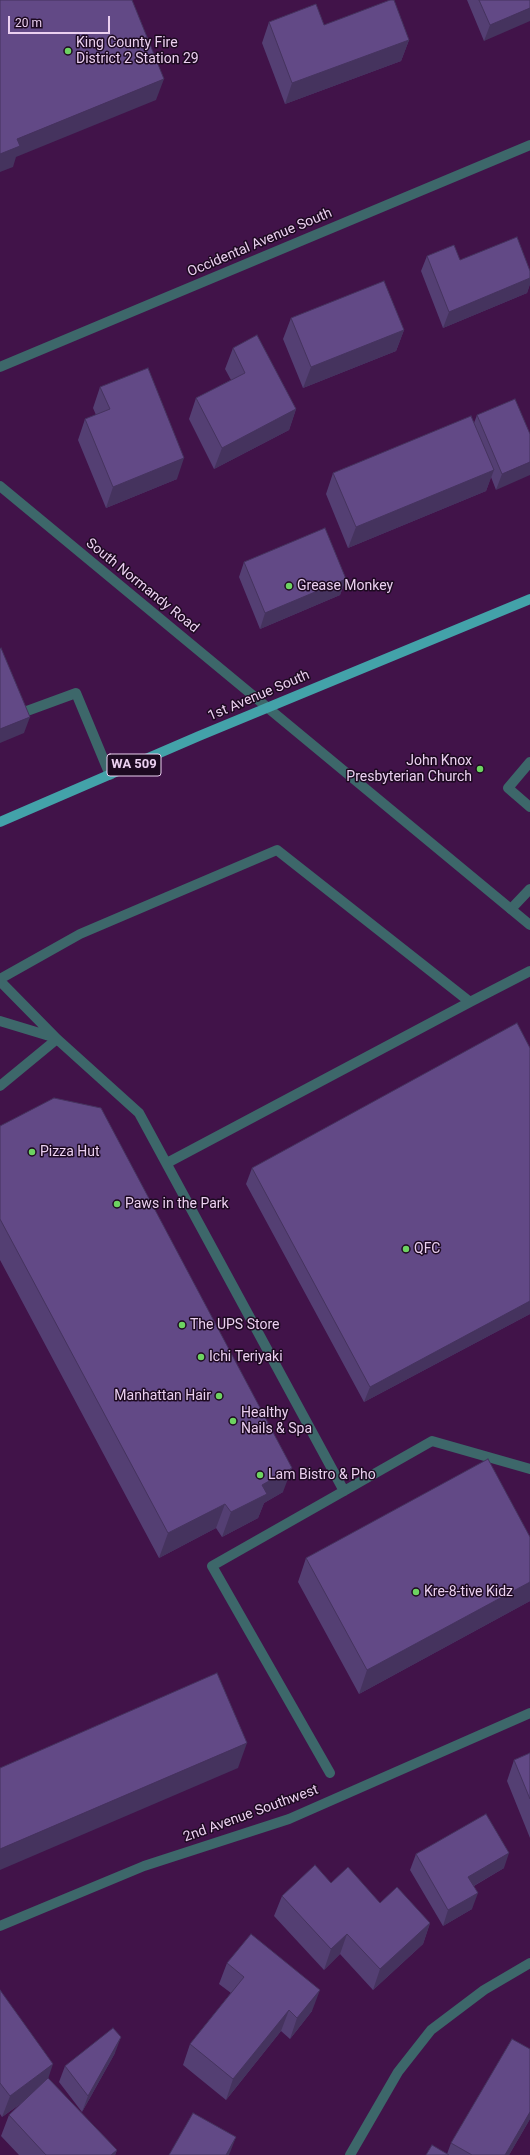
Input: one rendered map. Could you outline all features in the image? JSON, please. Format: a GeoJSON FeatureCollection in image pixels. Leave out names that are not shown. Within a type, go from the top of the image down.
{"type":"FeatureCollection","features":[{"type":"Feature","properties":{"kind":"main road","name":"1st Avenue South"},"geometry":{"type":"LineString","coordinates":[[0,822],[530,599]]}},
{"type":"Feature","properties":{"kind":"street","name":"Occidental Avenue South"},"geometry":{"type":"LineString","coordinates":[[0,367],[530,145]]}},
{"type":"Feature","properties":{"kind":"street","name":"South Normandy Road"},"geometry":{"type":"LineString","coordinates":[[0,486],[530,924]]}},
{"type":"Feature","properties":{"kind":"street"},"geometry":{"type":"LineString","coordinates":[[16,715],[76,693],[110,775]]}},
{"type":"Feature","properties":{"kind":"street"},"geometry":{"type":"LineString","coordinates":[[530,762],[508,788],[530,807]]}},
{"type":"Feature","properties":{"kind":"street"},"geometry":{"type":"LineString","coordinates":[[344,1491],[139,1113],[58,1039],[0,980],[80,934],[277,850],[470,1002]]}},
{"type":"Feature","properties":{"kind":"street"},"geometry":{"type":"LineString","coordinates":[[511,909],[530,889]]}},
{"type":"Feature","properties":{"kind":"street"},"geometry":{"type":"LineString","coordinates":[[167,1163],[530,971]]}},
{"type":"Feature","properties":{"kind":"street"},"geometry":{"type":"LineString","coordinates":[[0,1021],[58,1039]]}},
{"type":"Feature","properties":{"kind":"street"},"geometry":{"type":"LineString","coordinates":[[0,1086],[58,1039]]}},
{"type":"Feature","properties":{"kind":"street"},"geometry":{"type":"LineString","coordinates":[[330,1773],[212,1566],[432,1441],[530,1469]]}},
{"type":"Feature","properties":{"kind":"street","name":"2nd Avenue Southwest"},"geometry":{"type":"LineString","coordinates":[[0,1926],[144,1866],[289,1818],[530,1713]]}},
{"type":"Feature","properties":{"kind":"street"},"geometry":{"type":"LineString","coordinates":[[350,2155],[398,2072],[431,2030],[484,1990],[530,1963]]}},
{"type":"Feature","properties":{"kind":"building","name":"King County Fire District 2 Station 29"},"geometry":{"type":"Polygon","coordinates":[[[0,0],[132,0],[164,79],[17,139],[20,146],[0,154],[0,0]]]}},
{"type":"Feature","properties":{"kind":"building"},"geometry":{"type":"Polygon","coordinates":[[[390,0],[394,0],[409,40],[292,83],[269,22],[316,4],[324,25],[390,0]]]}},
{"type":"Feature","properties":{"kind":"building"},"geometry":{"type":"Polygon","coordinates":[[[479,0],[530,0],[530,8],[490,25],[479,0]]]}},
{"type":"Feature","properties":{"kind":"building"},"geometry":{"type":"Polygon","coordinates":[[[517,237],[530,271],[530,278],[449,312],[427,256],[454,245],[460,260],[517,237]]]}},
{"type":"Feature","properties":{"kind":"building"},"geometry":{"type":"Polygon","coordinates":[[[384,281],[404,330],[311,367],[291,318],[384,281]]]}},
{"type":"Feature","properties":{"kind":"building"},"geometry":{"type":"Polygon","coordinates":[[[257,335],[296,409],[222,448],[196,398],[245,373],[233,348],[257,335]]]}},
{"type":"Feature","properties":{"kind":"building"},"geometry":{"type":"Polygon","coordinates":[[[148,368],[184,458],[113,487],[85,419],[110,409],[100,387],[148,368]]]}},
{"type":"Feature","properties":{"kind":"building"},"geometry":{"type":"Polygon","coordinates":[[[515,399],[530,434],[530,462],[502,474],[477,415],[515,399]]]}},
{"type":"Feature","properties":{"kind":"building"},"geometry":{"type":"Polygon","coordinates":[[[471,416],[494,470],[356,527],[333,473],[471,416]]]}},
{"type":"Feature","properties":{"kind":"building","name":"Grease Monkey"},"geometry":{"type":"Polygon","coordinates":[[[325,528],[346,579],[265,613],[244,562],[325,528]]]}},
{"type":"Feature","properties":{"kind":"building"},"geometry":{"type":"Polygon","coordinates":[[[1,648],[30,717],[0,729],[0,649],[1,648]]]}},
{"type":"Feature","properties":{"kind":"building","name":"QFC"},"geometry":{"type":"Polygon","coordinates":[[[517,1023],[530,1048],[530,1301],[370,1387],[252,1168],[517,1023]]]}},
{"type":"Feature","properties":{"kind":"building"},"geometry":{"type":"Polygon","coordinates":[[[54,1098],[101,1108],[292,1468],[262,1485],[267,1494],[231,1512],[225,1504],[168,1533],[0,1219],[0,1126],[54,1098]]]}},
{"type":"Feature","properties":{"kind":"building","name":"Kre-8-tive Kidz"},"geometry":{"type":"Polygon","coordinates":[[[488,1459],[530,1537],[530,1582],[367,1670],[306,1558],[488,1459]]]}},
{"type":"Feature","properties":{"kind":"building"},"geometry":{"type":"Polygon","coordinates":[[[217,1673],[247,1743],[0,1849],[0,1768],[217,1673]]]}},
{"type":"Feature","properties":{"kind":"building"},"geometry":{"type":"Polygon","coordinates":[[[530,1753],[530,1799],[514,1760],[530,1753]]]}},
{"type":"Feature","properties":{"kind":"building"},"geometry":{"type":"Polygon","coordinates":[[[486,1814],[509,1853],[468,1877],[478,1893],[448,1910],[416,1854],[486,1814]]]}},
{"type":"Feature","properties":{"kind":"building"},"geometry":{"type":"Polygon","coordinates":[[[315,1865],[331,1883],[348,1867],[380,1903],[397,1887],[430,1923],[380,1969],[347,1934],[331,1949],[282,1896],[315,1865]]]}},
{"type":"Feature","properties":{"kind":"building"},"geometry":{"type":"Polygon","coordinates":[[[251,1934],[320,1990],[297,2018],[289,2010],[233,2079],[190,2044],[244,1977],[227,1963],[251,1934]]]}},
{"type":"Feature","properties":{"kind":"building"},"geometry":{"type":"Polygon","coordinates":[[[0,1990],[53,2064],[10,2096],[0,2083],[0,1990]]]}},
{"type":"Feature","properties":{"kind":"building"},"geometry":{"type":"Polygon","coordinates":[[[113,2028],[121,2037],[88,2096],[65,2066],[113,2028]]]}},
{"type":"Feature","properties":{"kind":"building"},"geometry":{"type":"Polygon","coordinates":[[[512,2039],[530,2049],[530,2112],[505,2155],[472,2155],[451,2143],[512,2039]]]}},
{"type":"Feature","properties":{"kind":"building"},"geometry":{"type":"Polygon","coordinates":[[[48,2078],[117,2150],[111,2155],[46,2155],[9,2115],[48,2078]]]}},
{"type":"Feature","properties":{"kind":"building"},"geometry":{"type":"Polygon","coordinates":[[[193,2113],[236,2137],[226,2155],[169,2155],[193,2113]]]}},
{"type":"Feature","properties":{"kind":"building"},"geometry":{"type":"Polygon","coordinates":[[[432,2145],[449,2155],[426,2155],[432,2145]]]}},
{"type":"Feature","properties":{"kind":"place","name":"King County Fire District 2 Station 29"},"geometry":{"type":"Point","coordinates":[68,51]}},
{"type":"Feature","properties":{"kind":"place","name":"Grease Monkey"},"geometry":{"type":"Point","coordinates":[289,586]}},
{"type":"Feature","properties":{"kind":"place","name":"John Knox Presbyterian Church"},"geometry":{"type":"Point","coordinates":[480,769]}},
{"type":"Feature","properties":{"kind":"place","name":"Pizza Hut"},"geometry":{"type":"Point","coordinates":[32,1152]}},
{"type":"Feature","properties":{"kind":"place","name":"Paws in the Park"},"geometry":{"type":"Point","coordinates":[117,1204]}},
{"type":"Feature","properties":{"kind":"place","name":"QFC"},"geometry":{"type":"Point","coordinates":[406,1249]}},
{"type":"Feature","properties":{"kind":"place","name":"The UPS Store"},"geometry":{"type":"Point","coordinates":[182,1325]}},
{"type":"Feature","properties":{"kind":"place","name":"Ichi Teriyaki"},"geometry":{"type":"Point","coordinates":[201,1357]}},
{"type":"Feature","properties":{"kind":"place","name":"Manhattan Hair"},"geometry":{"type":"Point","coordinates":[219,1396]}},
{"type":"Feature","properties":{"kind":"place","name":"Healthy Nails & Spa"},"geometry":{"type":"Point","coordinates":[233,1421]}},
{"type":"Feature","properties":{"kind":"place","name":"Lam Bistro & Pho"},"geometry":{"type":"Point","coordinates":[260,1475]}},
{"type":"Feature","properties":{"kind":"place","name":"Kre-8-tive Kidz"},"geometry":{"type":"Point","coordinates":[416,1592]}}]}
